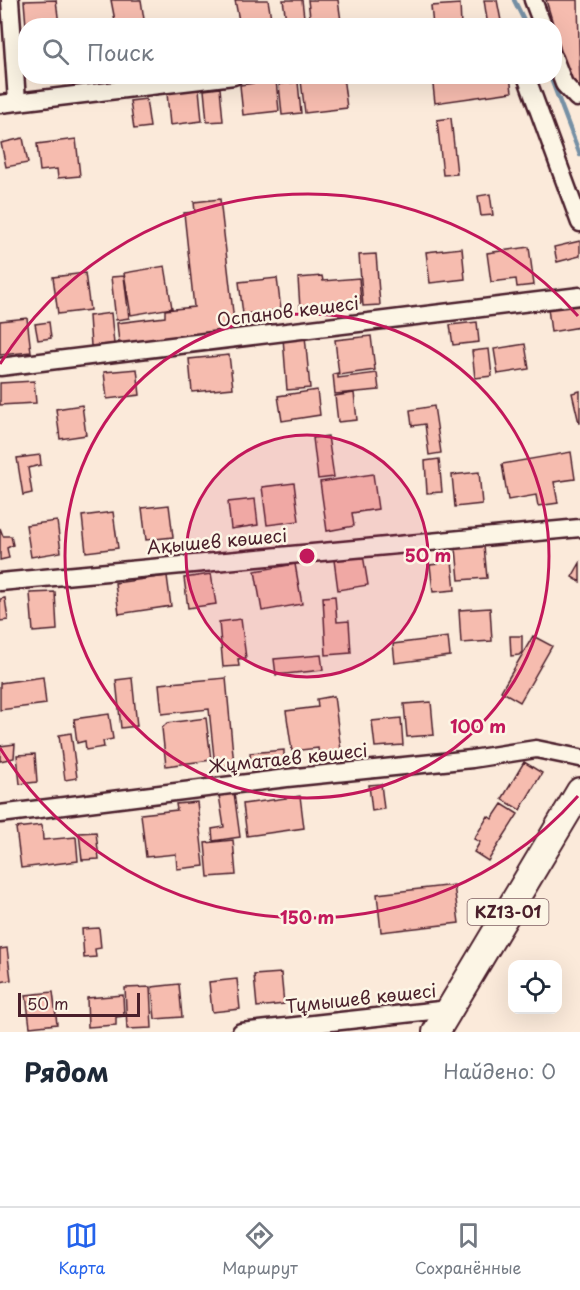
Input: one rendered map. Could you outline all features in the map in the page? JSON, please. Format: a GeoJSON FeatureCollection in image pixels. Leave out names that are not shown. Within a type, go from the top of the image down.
{"type":"FeatureCollection","features":[{"type":"Feature","properties":{"kind":"highway","name":"KZ13-01"},"geometry":{"type":"LineString","coordinates":[[436,1032],[580,792]]}},
{"type":"Feature","properties":{"kind":"street"},"geometry":{"type":"LineString","coordinates":[[10,0],[17,101]]}},
{"type":"Feature","properties":{"kind":"street"},"geometry":{"type":"LineString","coordinates":[[533,0],[538,18]]}},
{"type":"Feature","properties":{"kind":"street"},"geometry":{"type":"LineString","coordinates":[[562,78],[564,84],[577,98]]}},
{"type":"Feature","properties":{"kind":"street"},"geometry":{"type":"LineString","coordinates":[[0,104],[165,84]]}},
{"type":"Feature","properties":{"kind":"street"},"geometry":{"type":"LineString","coordinates":[[529,84],[580,223]]}},
{"type":"Feature","properties":{"kind":"street","name":"Оспанов көшесі"},"geometry":{"type":"LineString","coordinates":[[0,367],[580,296]]}},
{"type":"Feature","properties":{"kind":"street","name":"Ақышев көшесі"},"geometry":{"type":"LineString","coordinates":[[0,582],[580,528]]}},
{"type":"Feature","properties":{"kind":"street","name":"Жұматаев көшесі"},"geometry":{"type":"LineString","coordinates":[[0,814],[287,778],[472,759],[536,749],[580,758]]}},
{"type":"Feature","properties":{"kind":"street","name":"Тұмышев көшесі"},"geometry":{"type":"LineString","coordinates":[[241,1032],[449,1009]]}},
{"type":"Feature","properties":{"kind":"building"},"geometry":{"type":"Polygon","coordinates":[[[56,0],[58,18],[25,18],[24,1],[56,0]]]}},
{"type":"Feature","properties":{"kind":"building"},"geometry":{"type":"Polygon","coordinates":[[[111,0],[141,0],[144,18],[114,18],[111,0]]]}},
{"type":"Feature","properties":{"kind":"building"},"geometry":{"type":"Polygon","coordinates":[[[235,0],[268,0],[271,18],[238,18],[235,0]]]}},
{"type":"Feature","properties":{"kind":"building"},"geometry":{"type":"Polygon","coordinates":[[[283,0],[302,0],[304,18],[286,18],[283,0]]]}},
{"type":"Feature","properties":{"kind":"building"},"geometry":{"type":"Polygon","coordinates":[[[308,0],[338,0],[341,18],[310,18],[308,0]]]}},
{"type":"Feature","properties":{"kind":"building"},"geometry":{"type":"Polygon","coordinates":[[[484,0],[497,0],[500,18],[487,18],[484,0]]]}},
{"type":"Feature","properties":{"kind":"building"},"geometry":{"type":"Polygon","coordinates":[[[546,0],[578,0],[580,89],[573,91],[562,54],[562,18],[551,18],[546,0]]]}},
{"type":"Feature","properties":{"kind":"building"},"geometry":{"type":"Polygon","coordinates":[[[460,4],[461,18],[432,18],[431,6],[460,4]]]}},
{"type":"Feature","properties":{"kind":"building"},"geometry":{"type":"Polygon","coordinates":[[[276,84],[279,111],[243,115],[240,85],[276,84]]]}},
{"type":"Feature","properties":{"kind":"building"},"geometry":{"type":"Polygon","coordinates":[[[279,84],[298,84],[301,113],[282,115],[279,84]]]}},
{"type":"Feature","properties":{"kind":"building"},"geometry":{"type":"Polygon","coordinates":[[[301,84],[344,84],[347,108],[305,113],[301,84]]]}},
{"type":"Feature","properties":{"kind":"building"},"geometry":{"type":"Polygon","coordinates":[[[433,84],[511,84],[512,92],[435,103],[433,84]]]}},
{"type":"Feature","properties":{"kind":"building"},"geometry":{"type":"Polygon","coordinates":[[[220,88],[223,121],[207,122],[204,90],[220,88]]]}},
{"type":"Feature","properties":{"kind":"building"},"geometry":{"type":"Polygon","coordinates":[[[199,89],[202,121],[170,125],[167,93],[199,89]]]}},
{"type":"Feature","properties":{"kind":"building"},"geometry":{"type":"Polygon","coordinates":[[[146,99],[150,127],[134,129],[130,101],[146,99]]]}},
{"type":"Feature","properties":{"kind":"building"},"geometry":{"type":"Polygon","coordinates":[[[451,118],[457,174],[443,175],[437,120],[451,118]]]}},
{"type":"Feature","properties":{"kind":"building"},"geometry":{"type":"Polygon","coordinates":[[[23,138],[28,163],[6,167],[1,143],[23,138]]]}},
{"type":"Feature","properties":{"kind":"building"},"geometry":{"type":"Polygon","coordinates":[[[76,139],[80,176],[58,178],[57,169],[40,171],[37,144],[76,139]]]}},
{"type":"Feature","properties":{"kind":"building"},"geometry":{"type":"Polygon","coordinates":[[[490,194],[493,215],[481,216],[478,196],[490,194]]]}},
{"type":"Feature","properties":{"kind":"building"},"geometry":{"type":"Polygon","coordinates":[[[220,199],[235,330],[119,343],[117,323],[165,317],[165,310],[194,307],[184,213],[195,212],[194,202],[220,199]]]}},
{"type":"Feature","properties":{"kind":"building"},"geometry":{"type":"Polygon","coordinates":[[[580,241],[580,256],[557,262],[554,247],[580,241]]]}},
{"type":"Feature","properties":{"kind":"building"},"geometry":{"type":"Polygon","coordinates":[[[529,247],[534,285],[517,287],[516,279],[491,282],[487,253],[529,247]]]}},
{"type":"Feature","properties":{"kind":"building"},"geometry":{"type":"Polygon","coordinates":[[[462,248],[465,279],[430,283],[426,252],[462,248]]]}},
{"type":"Feature","properties":{"kind":"building"},"geometry":{"type":"Polygon","coordinates":[[[376,254],[380,305],[363,306],[359,255],[376,254]]]}},
{"type":"Feature","properties":{"kind":"building"},"geometry":{"type":"Polygon","coordinates":[[[165,266],[172,308],[131,315],[124,273],[165,266]]]}},
{"type":"Feature","properties":{"kind":"building"},"geometry":{"type":"Polygon","coordinates":[[[85,273],[90,310],[58,314],[53,277],[85,273]]]}},
{"type":"Feature","properties":{"kind":"building"},"geometry":{"type":"Polygon","coordinates":[[[124,276],[129,318],[116,320],[111,277],[124,276]]]}},
{"type":"Feature","properties":{"kind":"building"},"geometry":{"type":"Polygon","coordinates":[[[322,276],[323,281],[359,278],[361,303],[300,308],[298,278],[322,276]]]}},
{"type":"Feature","properties":{"kind":"building"},"geometry":{"type":"Polygon","coordinates":[[[277,278],[281,310],[243,314],[239,282],[277,278]]]}},
{"type":"Feature","properties":{"kind":"building"},"geometry":{"type":"Polygon","coordinates":[[[580,302],[580,327],[551,332],[548,308],[580,302]]]}},
{"type":"Feature","properties":{"kind":"building"},"geometry":{"type":"Polygon","coordinates":[[[111,313],[114,344],[91,346],[89,316],[111,313]]]}},
{"type":"Feature","properties":{"kind":"building"},"geometry":{"type":"Polygon","coordinates":[[[27,318],[31,352],[0,355],[0,321],[27,318]]]}},
{"type":"Feature","properties":{"kind":"building"},"geometry":{"type":"Polygon","coordinates":[[[49,322],[51,338],[38,340],[35,324],[49,322]]]}},
{"type":"Feature","properties":{"kind":"building"},"geometry":{"type":"Polygon","coordinates":[[[477,322],[479,342],[453,345],[450,325],[477,322]]]}},
{"type":"Feature","properties":{"kind":"building"},"geometry":{"type":"Polygon","coordinates":[[[305,336],[310,388],[287,390],[283,338],[305,336]]]}},
{"type":"Feature","properties":{"kind":"building"},"geometry":{"type":"Polygon","coordinates":[[[371,336],[375,370],[339,375],[335,340],[371,336]]]}},
{"type":"Feature","properties":{"kind":"building"},"geometry":{"type":"Polygon","coordinates":[[[525,344],[529,369],[498,374],[494,349],[525,344]]]}},
{"type":"Feature","properties":{"kind":"building"},"geometry":{"type":"Polygon","coordinates":[[[489,349],[492,376],[475,378],[472,351],[489,349]]]}},
{"type":"Feature","properties":{"kind":"building"},"geometry":{"type":"Polygon","coordinates":[[[229,355],[233,388],[192,392],[189,359],[229,355]]]}},
{"type":"Feature","properties":{"kind":"building"},"geometry":{"type":"Polygon","coordinates":[[[137,369],[140,395],[107,399],[104,372],[137,369]]]}},
{"type":"Feature","properties":{"kind":"building"},"geometry":{"type":"Polygon","coordinates":[[[338,373],[338,378],[377,373],[379,390],[335,394],[333,374],[338,373]]]}},
{"type":"Feature","properties":{"kind":"building"},"geometry":{"type":"Polygon","coordinates":[[[34,381],[36,403],[0,405],[0,383],[34,381]]]}},
{"type":"Feature","properties":{"kind":"building"},"geometry":{"type":"Polygon","coordinates":[[[317,390],[320,415],[282,421],[278,396],[317,390]]]}},
{"type":"Feature","properties":{"kind":"building"},"geometry":{"type":"Polygon","coordinates":[[[580,391],[580,423],[579,423],[572,393],[580,391]]]}},
{"type":"Feature","properties":{"kind":"building"},"geometry":{"type":"Polygon","coordinates":[[[354,393],[357,420],[338,422],[335,396],[354,393]]]}},
{"type":"Feature","properties":{"kind":"building"},"geometry":{"type":"Polygon","coordinates":[[[82,405],[86,435],[60,439],[56,409],[82,405]]]}},
{"type":"Feature","properties":{"kind":"building"},"geometry":{"type":"Polygon","coordinates":[[[434,406],[441,453],[429,455],[425,424],[412,426],[410,410],[434,406]]]}},
{"type":"Feature","properties":{"kind":"building"},"geometry":{"type":"Polygon","coordinates":[[[328,436],[334,477],[318,479],[313,438],[328,436]]]}},
{"type":"Feature","properties":{"kind":"building"},"geometry":{"type":"Polygon","coordinates":[[[571,452],[575,479],[554,482],[558,503],[538,506],[536,495],[508,500],[502,464],[571,452]]]}},
{"type":"Feature","properties":{"kind":"building"},"geometry":{"type":"Polygon","coordinates":[[[40,455],[41,465],[28,468],[32,493],[23,495],[17,458],[40,455]]]}},
{"type":"Feature","properties":{"kind":"building"},"geometry":{"type":"Polygon","coordinates":[[[439,459],[442,492],[427,493],[425,461],[439,459]]]}},
{"type":"Feature","properties":{"kind":"building"},"geometry":{"type":"Polygon","coordinates":[[[479,472],[482,504],[455,507],[452,475],[479,472]]]}},
{"type":"Feature","properties":{"kind":"building"},"geometry":{"type":"Polygon","coordinates":[[[373,474],[378,509],[352,513],[354,526],[327,531],[320,482],[373,474]]]}},
{"type":"Feature","properties":{"kind":"building"},"geometry":{"type":"Polygon","coordinates":[[[294,483],[299,521],[267,525],[262,487],[294,483]]]}},
{"type":"Feature","properties":{"kind":"building"},"geometry":{"type":"Polygon","coordinates":[[[255,499],[258,525],[231,529],[228,502],[255,499]]]}},
{"type":"Feature","properties":{"kind":"building"},"geometry":{"type":"Polygon","coordinates":[[[169,505],[173,537],[146,540],[142,508],[169,505]]]}},
{"type":"Feature","properties":{"kind":"building"},"geometry":{"type":"Polygon","coordinates":[[[113,512],[118,548],[86,552],[82,516],[113,512]]]}},
{"type":"Feature","properties":{"kind":"building"},"geometry":{"type":"Polygon","coordinates":[[[57,521],[61,552],[31,557],[26,525],[57,521]]]}},
{"type":"Feature","properties":{"kind":"building"},"geometry":{"type":"Polygon","coordinates":[[[0,528],[3,536],[11,536],[13,545],[7,548],[9,558],[0,560],[0,528]]]}},
{"type":"Feature","properties":{"kind":"building"},"geometry":{"type":"Polygon","coordinates":[[[484,546],[487,578],[459,580],[456,548],[484,546]]]}},
{"type":"Feature","properties":{"kind":"building"},"geometry":{"type":"Polygon","coordinates":[[[451,551],[455,590],[433,592],[430,565],[438,564],[437,552],[451,551]]]}},
{"type":"Feature","properties":{"kind":"building"},"geometry":{"type":"Polygon","coordinates":[[[363,555],[368,585],[338,590],[334,560],[363,555]]]}},
{"type":"Feature","properties":{"kind":"building"},"geometry":{"type":"Polygon","coordinates":[[[580,563],[580,582],[572,577],[580,563]]]}},
{"type":"Feature","properties":{"kind":"building"},"geometry":{"type":"Polygon","coordinates":[[[295,564],[302,604],[262,611],[255,571],[295,564]]]}},
{"type":"Feature","properties":{"kind":"building"},"geometry":{"type":"Polygon","coordinates":[[[211,574],[216,604],[188,608],[184,578],[211,574]]]}},
{"type":"Feature","properties":{"kind":"building"},"geometry":{"type":"Polygon","coordinates":[[[167,576],[171,606],[119,614],[115,583],[167,576]]]}},
{"type":"Feature","properties":{"kind":"building"},"geometry":{"type":"Polygon","coordinates":[[[55,592],[57,630],[33,632],[30,593],[55,592]]]}},
{"type":"Feature","properties":{"kind":"building"},"geometry":{"type":"Polygon","coordinates":[[[335,596],[337,622],[349,621],[351,653],[326,655],[323,597],[335,596]]]}},
{"type":"Feature","properties":{"kind":"building"},"geometry":{"type":"Polygon","coordinates":[[[5,598],[8,620],[0,621],[0,599],[5,598]]]}},
{"type":"Feature","properties":{"kind":"building"},"geometry":{"type":"Polygon","coordinates":[[[490,608],[492,641],[461,643],[459,610],[490,608]]]}},
{"type":"Feature","properties":{"kind":"building"},"geometry":{"type":"Polygon","coordinates":[[[241,619],[246,658],[238,659],[239,666],[223,667],[219,622],[241,619]]]}},
{"type":"Feature","properties":{"kind":"building"},"geometry":{"type":"Polygon","coordinates":[[[510,636],[522,636],[522,652],[519,655],[511,656],[510,636]]]}},
{"type":"Feature","properties":{"kind":"building"},"geometry":{"type":"Polygon","coordinates":[[[533,636],[552,646],[520,702],[501,691],[533,636]]]}},
{"type":"Feature","properties":{"kind":"building"},"geometry":{"type":"Polygon","coordinates":[[[448,637],[450,656],[395,663],[393,644],[448,637]]]}},
{"type":"Feature","properties":{"kind":"building"},"geometry":{"type":"Polygon","coordinates":[[[321,655],[323,670],[276,675],[274,659],[321,655]]]}},
{"type":"Feature","properties":{"kind":"building"},"geometry":{"type":"Polygon","coordinates":[[[43,677],[46,704],[0,710],[0,683],[43,677]]]}},
{"type":"Feature","properties":{"kind":"building"},"geometry":{"type":"Polygon","coordinates":[[[132,678],[137,726],[121,728],[116,680],[132,678]]]}},
{"type":"Feature","properties":{"kind":"building"},"geometry":{"type":"Polygon","coordinates":[[[226,678],[234,765],[215,767],[209,709],[162,714],[159,684],[226,678]]]}},
{"type":"Feature","properties":{"kind":"building"},"geometry":{"type":"Polygon","coordinates":[[[334,696],[342,758],[320,761],[318,748],[292,751],[286,711],[318,707],[317,699],[334,696]]]}},
{"type":"Feature","properties":{"kind":"building"},"geometry":{"type":"Polygon","coordinates":[[[431,702],[434,735],[407,737],[404,704],[431,702]]]}},
{"type":"Feature","properties":{"kind":"building"},"geometry":{"type":"Polygon","coordinates":[[[109,714],[113,739],[103,741],[104,747],[86,750],[85,741],[77,743],[74,719],[109,714]]]}},
{"type":"Feature","properties":{"kind":"building"},"geometry":{"type":"Polygon","coordinates":[[[206,718],[211,760],[166,766],[162,728],[167,723],[206,718]]]}},
{"type":"Feature","properties":{"kind":"building"},"geometry":{"type":"Polygon","coordinates":[[[401,718],[403,745],[375,747],[372,721],[401,718]]]}},
{"type":"Feature","properties":{"kind":"building"},"geometry":{"type":"Polygon","coordinates":[[[71,733],[77,778],[65,780],[59,735],[71,733]]]}},
{"type":"Feature","properties":{"kind":"building"},"geometry":{"type":"Polygon","coordinates":[[[15,744],[14,758],[0,761],[0,746],[15,744]]]}},
{"type":"Feature","properties":{"kind":"building"},"geometry":{"type":"Polygon","coordinates":[[[284,750],[284,761],[251,764],[250,753],[284,750]]]}},
{"type":"Feature","properties":{"kind":"building"},"geometry":{"type":"Polygon","coordinates":[[[35,754],[37,782],[20,784],[17,755],[35,754]]]}},
{"type":"Feature","properties":{"kind":"building"},"geometry":{"type":"Polygon","coordinates":[[[524,762],[542,773],[520,810],[502,799],[524,762]]]}},
{"type":"Feature","properties":{"kind":"building"},"geometry":{"type":"Polygon","coordinates":[[[381,784],[384,809],[372,811],[369,785],[381,784]]]}},
{"type":"Feature","properties":{"kind":"building"},"geometry":{"type":"Polygon","coordinates":[[[234,793],[240,837],[213,841],[212,829],[224,827],[219,795],[234,793]]]}},
{"type":"Feature","properties":{"kind":"building"},"geometry":{"type":"Polygon","coordinates":[[[300,796],[304,828],[247,836],[243,804],[300,796]]]}},
{"type":"Feature","properties":{"kind":"building"},"geometry":{"type":"Polygon","coordinates":[[[197,802],[204,866],[177,869],[176,854],[146,857],[141,814],[177,810],[176,804],[197,802]]]}},
{"type":"Feature","properties":{"kind":"building"},"geometry":{"type":"Polygon","coordinates":[[[502,804],[518,814],[488,861],[474,852],[480,842],[474,839],[488,816],[492,819],[502,804]]]}},
{"type":"Feature","properties":{"kind":"building"},"geometry":{"type":"Polygon","coordinates":[[[42,825],[43,840],[76,837],[78,861],[21,868],[16,828],[42,825]]]}},
{"type":"Feature","properties":{"kind":"building"},"geometry":{"type":"Polygon","coordinates":[[[96,832],[99,859],[82,860],[79,833],[96,832]]]}},
{"type":"Feature","properties":{"kind":"building"},"geometry":{"type":"Polygon","coordinates":[[[233,840],[236,875],[208,877],[205,843],[233,840]]]}},
{"type":"Feature","properties":{"kind":"building"},"geometry":{"type":"Polygon","coordinates":[[[454,885],[459,923],[381,932],[377,894],[454,885]]]}},
{"type":"Feature","properties":{"kind":"building"},"geometry":{"type":"Polygon","coordinates":[[[99,928],[101,948],[95,949],[96,957],[84,958],[82,929],[99,928]]]}},
{"type":"Feature","properties":{"kind":"building"},"geometry":{"type":"Polygon","coordinates":[[[7,948],[11,980],[0,982],[0,949],[7,948]]]}},
{"type":"Feature","properties":{"kind":"building"},"geometry":{"type":"Polygon","coordinates":[[[281,973],[284,1004],[257,1007],[254,975],[281,973]]]}},
{"type":"Feature","properties":{"kind":"building"},"geometry":{"type":"Polygon","coordinates":[[[237,979],[240,1009],[212,1012],[209,982],[237,979]]]}},
{"type":"Feature","properties":{"kind":"building"},"geometry":{"type":"Polygon","coordinates":[[[179,984],[182,1017],[155,1019],[152,987],[179,984]]]}},
{"type":"Feature","properties":{"kind":"building"},"geometry":{"type":"Polygon","coordinates":[[[150,987],[152,1028],[127,1029],[125,988],[150,987]]]}},
{"type":"Feature","properties":{"kind":"building"},"geometry":{"type":"Polygon","coordinates":[[[53,992],[57,1024],[30,1027],[26,995],[53,992]]]}},
{"type":"Feature","properties":{"kind":"building"},"geometry":{"type":"Polygon","coordinates":[[[123,995],[124,1016],[116,1017],[116,1025],[88,1027],[87,998],[123,995]]]}},
{"type":"Feature","properties":{"kind":"waterway"},"geometry":{"type":"LineString","coordinates":[[514,0],[523,18]]}},
{"type":"Feature","properties":{"kind":"waterway"},"geometry":{"type":"LineString","coordinates":[[553,84],[580,155]]}}]}
